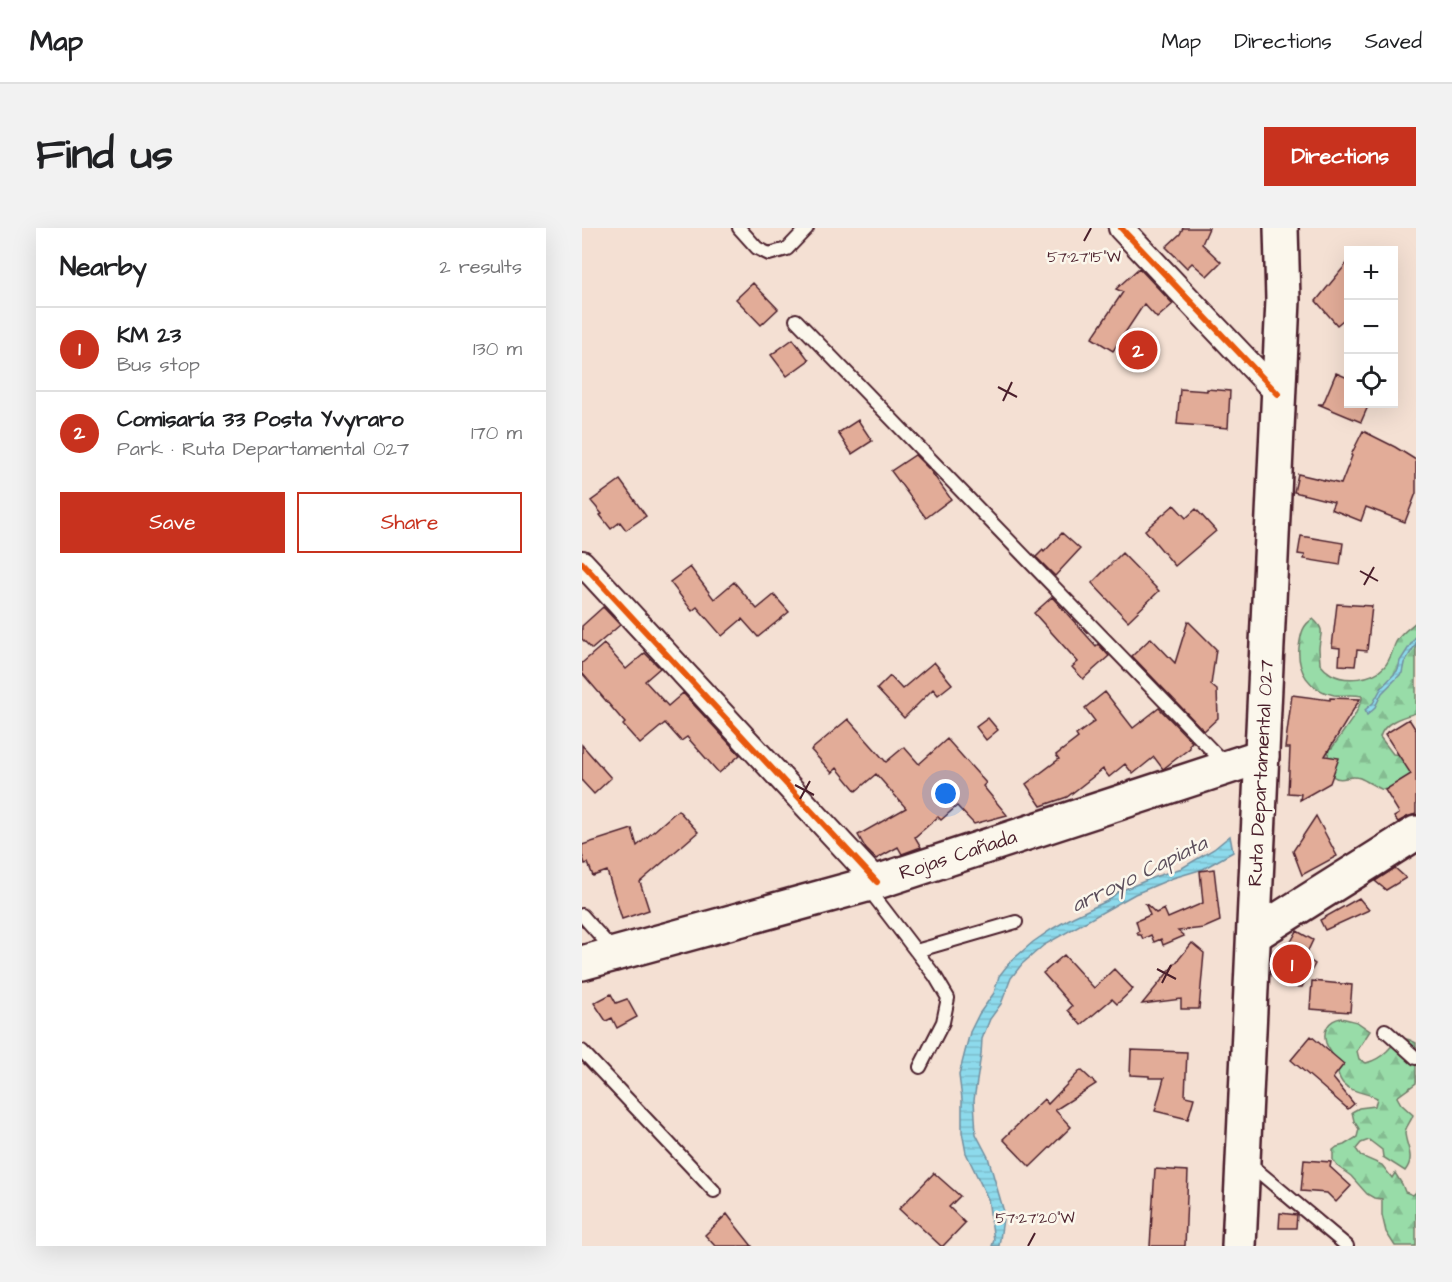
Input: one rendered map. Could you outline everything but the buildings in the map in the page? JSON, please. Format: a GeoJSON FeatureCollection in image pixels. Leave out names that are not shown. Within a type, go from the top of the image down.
{"type":"FeatureCollection","features":[{"type":"Feature","properties":{"kind":"main road","name":"Ruta Departamental 027"},"geometry":{"type":"LineString","coordinates":[[1239,1246],[1282,300],[1281,228]]}},
{"type":"Feature","properties":{"kind":"main road","name":"Ruta Departamental 027"},"geometry":{"type":"LineString","coordinates":[[1282,300],[1295,228]]}},
{"type":"Feature","properties":{"kind":"main road","name":"Rojas Cañada"},"geometry":{"type":"LineString","coordinates":[[582,963],[872,883],[1262,756]]}},
{"type":"Feature","properties":{"kind":"main road"},"geometry":{"type":"LineString","coordinates":[[1254,935],[1416,833]]}},
{"type":"Feature","properties":{"kind":"street"},"geometry":{"type":"LineString","coordinates":[[1121,228],[1278,394]]}},
{"type":"Feature","properties":{"kind":"street"},"geometry":{"type":"LineString","coordinates":[[582,563],[872,883]]}},
{"type":"Feature","properties":{"kind":"lane"},"geometry":{"type":"LineString","coordinates":[[739,228],[757,248],[769,254],[787,249],[807,228]]}},
{"type":"Feature","properties":{"kind":"lane"},"geometry":{"type":"LineString","coordinates":[[796,320],[1227,767]]}},
{"type":"Feature","properties":{"kind":"lane"},"geometry":{"type":"LineString","coordinates":[[872,883],[948,998],[943,1022],[920,1067]]}},
{"type":"Feature","properties":{"kind":"lane"},"geometry":{"type":"LineString","coordinates":[[582,915],[617,954]]}},
{"type":"Feature","properties":{"kind":"lane"},"geometry":{"type":"LineString","coordinates":[[916,951],[1016,922]]}},
{"type":"Feature","properties":{"kind":"lane"},"geometry":{"type":"LineString","coordinates":[[1385,1030],[1416,1058]]}},
{"type":"Feature","properties":{"kind":"lane"},"geometry":{"type":"LineString","coordinates":[[582,1051],[714,1191]]}},
{"type":"Feature","properties":{"kind":"lane"},"geometry":{"type":"LineString","coordinates":[[1244,1160],[1347,1246]]}},
{"type":"Feature","properties":{"kind":"green space"},"geometry":{"type":"Polygon","coordinates":[[[1313,619],[1321,629],[1320,664],[1337,677],[1351,679],[1373,675],[1384,667],[1398,639],[1416,622],[1416,713],[1389,724],[1380,737],[1393,754],[1404,755],[1416,776],[1400,786],[1386,790],[1358,777],[1339,779],[1331,774],[1328,765],[1329,748],[1332,748],[1355,715],[1362,696],[1334,695],[1318,689],[1306,678],[1300,664],[1299,647],[1304,627],[1313,619]]]}},
{"type":"Feature","properties":{"kind":"green space"},"geometry":{"type":"Polygon","coordinates":[[[1341,1018],[1357,1022],[1370,1031],[1357,1051],[1359,1059],[1366,1063],[1380,1057],[1400,1040],[1407,1039],[1416,1043],[1416,1083],[1397,1097],[1413,1115],[1405,1133],[1410,1157],[1408,1166],[1405,1171],[1383,1157],[1382,1150],[1369,1140],[1361,1143],[1356,1149],[1361,1156],[1382,1165],[1392,1178],[1395,1173],[1405,1192],[1413,1195],[1416,1192],[1416,1246],[1395,1246],[1386,1232],[1382,1215],[1382,1199],[1367,1194],[1333,1160],[1333,1150],[1357,1137],[1359,1129],[1352,1112],[1359,1108],[1375,1106],[1377,1098],[1350,1088],[1343,1084],[1340,1078],[1334,1058],[1326,1043],[1325,1034],[1330,1023],[1341,1018]]]}},
{"type":"Feature","properties":{"kind":"water"},"geometry":{"type":"Polygon","coordinates":[[[1416,636],[1416,644],[1404,663],[1402,673],[1382,693],[1374,709],[1367,715],[1365,710],[1398,670],[1400,661],[1416,636]]]}},
{"type":"Feature","properties":{"kind":"water"},"geometry":{"type":"Polygon","coordinates":[[[1230,836],[1233,852],[1203,869],[1173,878],[1135,894],[1044,945],[1022,964],[1011,978],[1001,1004],[990,1019],[982,1039],[974,1100],[976,1134],[988,1157],[1004,1212],[999,1246],[992,1246],[994,1240],[988,1199],[966,1153],[962,1132],[959,1075],[970,1032],[994,993],[999,976],[1010,962],[1052,929],[1107,901],[1118,892],[1182,868],[1214,849],[1230,836]]]}},
{"type":"Feature","properties":{"kind":"cycle path"},"geometry":{"type":"LineString","coordinates":[[1121,228],[1278,394]]}},
{"type":"Feature","properties":{"kind":"cycle path"},"geometry":{"type":"LineString","coordinates":[[582,563],[877,882]]}},
{"type":"Feature","properties":{"kind":"place","name":"Comisaría 33 Posta Yvyraro"},"geometry":{"type":"Point","coordinates":[1138,350]}},
{"type":"Feature","properties":{"kind":"place","name":"KM 23"},"geometry":{"type":"Point","coordinates":[1292,964]}},
{"type":"Feature","properties":{"kind":"water label","name":"arroyo Capiata"},"geometry":{"type":"Point","coordinates":[1139,874]}}]}
